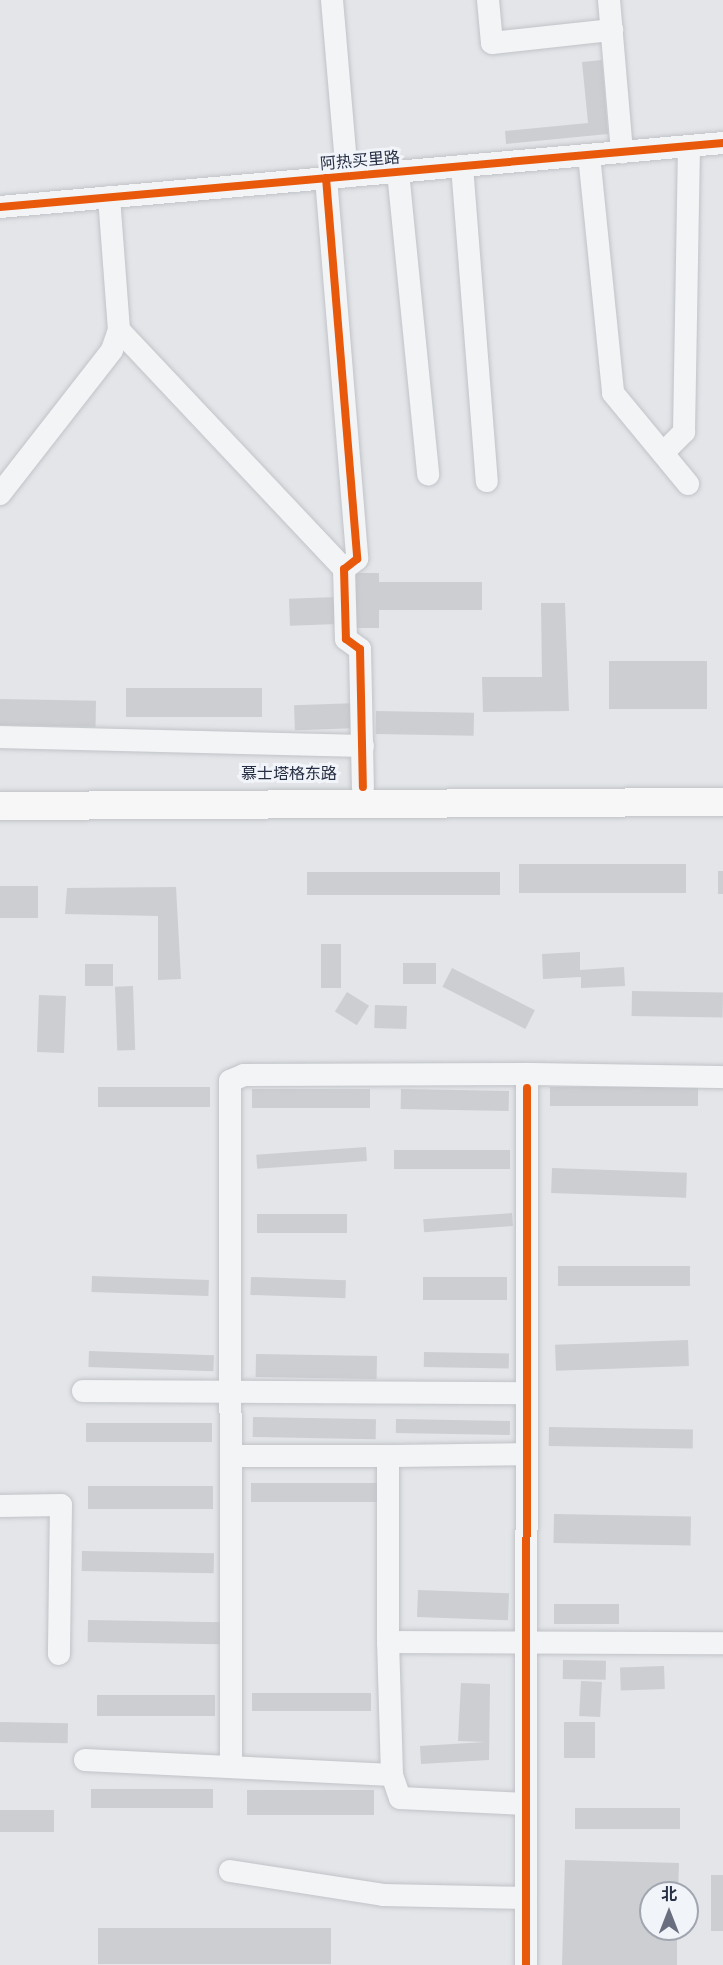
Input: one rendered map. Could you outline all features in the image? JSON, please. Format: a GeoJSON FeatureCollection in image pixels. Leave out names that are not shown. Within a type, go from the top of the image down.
{"type":"FeatureCollection","features":[{"type":"Feature","properties":{"kind":"main road","name":"慕士塔格东路"},"geometry":{"type":"LineString","coordinates":[[0,789],[723,785]]}},
{"type":"Feature","properties":{"kind":"main road","name":"慕士塔格东路"},"geometry":{"type":"LineString","coordinates":[[0,806],[723,802]]}},
{"type":"Feature","properties":{"kind":"street"},"geometry":{"type":"LineString","coordinates":[[332,0],[336,177],[357,558],[344,569]]}},
{"type":"Feature","properties":{"kind":"street"},"geometry":{"type":"LineString","coordinates":[[488,0],[492,43],[612,30]]}},
{"type":"Feature","properties":{"kind":"street"},"geometry":{"type":"LineString","coordinates":[[609,0],[622,152]]}},
{"type":"Feature","properties":{"kind":"street","name":"阿热买里路"},"geometry":{"type":"LineString","coordinates":[[0,207],[723,143]]}},
{"type":"Feature","properties":{"kind":"street"},"geometry":{"type":"LineString","coordinates":[[663,453],[684,432],[689,146]]}},
{"type":"Feature","properties":{"kind":"street"},"geometry":{"type":"LineString","coordinates":[[589,155],[613,393],[688,484]]}},
{"type":"Feature","properties":{"kind":"street"},"geometry":{"type":"LineString","coordinates":[[462,166],[487,480]]}},
{"type":"Feature","properties":{"kind":"street"},"geometry":{"type":"LineString","coordinates":[[398,172],[428,475]]}},
{"type":"Feature","properties":{"kind":"street"},"geometry":{"type":"LineString","coordinates":[[0,494],[112,350],[119,330],[109,197]]}},
{"type":"Feature","properties":{"kind":"street"},"geometry":{"type":"LineString","coordinates":[[119,330],[344,569],[346,639],[360,649],[363,787]]}},
{"type":"Feature","properties":{"kind":"street"},"geometry":{"type":"LineString","coordinates":[[0,737],[363,747]]}},
{"type":"Feature","properties":{"kind":"street"},"geometry":{"type":"LineString","coordinates":[[231,1766],[234,1392],[230,1081],[244,1075],[527,1081],[723,1077]]}},
{"type":"Feature","properties":{"kind":"street"},"geometry":{"type":"LineString","coordinates":[[526,1965],[524,1393],[527,1081]]}},
{"type":"Feature","properties":{"kind":"street"},"geometry":{"type":"LineString","coordinates":[[83,1391],[524,1393]]}},
{"type":"Feature","properties":{"kind":"street"},"geometry":{"type":"LineString","coordinates":[[234,1456],[524,1454]]}},
{"type":"Feature","properties":{"kind":"street"},"geometry":{"type":"LineString","coordinates":[[388,1456],[388,1642],[392,1775],[400,1798],[526,1804]]}},
{"type":"Feature","properties":{"kind":"street"},"geometry":{"type":"LineString","coordinates":[[0,1506],[61,1505],[59,1654]]}},
{"type":"Feature","properties":{"kind":"street"},"geometry":{"type":"LineString","coordinates":[[388,1642],[723,1643]]}},
{"type":"Feature","properties":{"kind":"street"},"geometry":{"type":"LineString","coordinates":[[85,1760],[392,1775]]}},
{"type":"Feature","properties":{"kind":"street"},"geometry":{"type":"LineString","coordinates":[[230,1871],[383,1895],[526,1898]]}},
{"type":"Feature","properties":{"kind":"building"},"geometry":{"type":"Polygon","coordinates":[[[602,60],[608,134],[506,144],[505,131],[588,123],[582,62],[602,60]]]}},
{"type":"Feature","properties":{"kind":"building"},"geometry":{"type":"Polygon","coordinates":[[[351,573],[379,573],[379,582],[482,582],[482,610],[379,610],[379,628],[351,628],[351,573]]]}},
{"type":"Feature","properties":{"kind":"building"},"geometry":{"type":"Polygon","coordinates":[[[337,597],[338,624],[290,626],[289,599],[337,597]]]}},
{"type":"Feature","properties":{"kind":"building"},"geometry":{"type":"Polygon","coordinates":[[[541,603],[565,603],[569,711],[483,712],[482,677],[542,677],[541,603]]]}},
{"type":"Feature","properties":{"kind":"building"},"geometry":{"type":"Polygon","coordinates":[[[609,661],[707,661],[707,709],[609,709],[609,661]]]}},
{"type":"Feature","properties":{"kind":"building"},"geometry":{"type":"Polygon","coordinates":[[[126,688],[262,688],[262,717],[126,717],[126,688]]]}},
{"type":"Feature","properties":{"kind":"building"},"geometry":{"type":"Polygon","coordinates":[[[0,699],[96,701],[96,727],[0,725],[0,699]]]}},
{"type":"Feature","properties":{"kind":"building"},"geometry":{"type":"Polygon","coordinates":[[[358,703],[359,728],[295,730],[294,705],[358,703]]]}},
{"type":"Feature","properties":{"kind":"building"},"geometry":{"type":"Polygon","coordinates":[[[376,711],[474,713],[474,736],[376,734],[376,711]]]}},
{"type":"Feature","properties":{"kind":"building"},"geometry":{"type":"Polygon","coordinates":[[[519,864],[686,864],[686,893],[519,893],[519,864]]]}},
{"type":"Feature","properties":{"kind":"building"},"geometry":{"type":"Polygon","coordinates":[[[718,871],[723,871],[723,894],[718,894],[718,871]]]}},
{"type":"Feature","properties":{"kind":"building"},"geometry":{"type":"Polygon","coordinates":[[[307,872],[500,872],[500,895],[307,895],[307,872]]]}},
{"type":"Feature","properties":{"kind":"building"},"geometry":{"type":"Polygon","coordinates":[[[0,886],[38,886],[38,918],[0,918],[0,886]]]}},
{"type":"Feature","properties":{"kind":"building"},"geometry":{"type":"Polygon","coordinates":[[[176,887],[181,979],[158,980],[158,916],[65,914],[67,888],[176,887]]]}},
{"type":"Feature","properties":{"kind":"building"},"geometry":{"type":"Polygon","coordinates":[[[321,944],[341,944],[341,988],[321,988],[321,944]]]}},
{"type":"Feature","properties":{"kind":"building"},"geometry":{"type":"Polygon","coordinates":[[[580,952],[580,970],[624,967],[625,986],[581,988],[581,977],[543,979],[542,954],[580,952]]]}},
{"type":"Feature","properties":{"kind":"building"},"geometry":{"type":"Polygon","coordinates":[[[403,963],[436,963],[436,984],[403,984],[403,963]]]}},
{"type":"Feature","properties":{"kind":"building"},"geometry":{"type":"Polygon","coordinates":[[[85,964],[113,964],[113,986],[85,986],[85,964]]]}},
{"type":"Feature","properties":{"kind":"building"},"geometry":{"type":"Polygon","coordinates":[[[452,968],[535,1010],[525,1029],[442,987],[452,968]]]}},
{"type":"Feature","properties":{"kind":"building"},"geometry":{"type":"Polygon","coordinates":[[[133,986],[135,1050],[117,1051],[115,987],[133,986]]]}},
{"type":"Feature","properties":{"kind":"building"},"geometry":{"type":"Polygon","coordinates":[[[632,991],[723,993],[723,1018],[632,1016],[632,991]]]}},
{"type":"Feature","properties":{"kind":"building"},"geometry":{"type":"Polygon","coordinates":[[[347,992],[369,1006],[357,1025],[335,1012],[347,992]]]}},
{"type":"Feature","properties":{"kind":"building"},"geometry":{"type":"Polygon","coordinates":[[[39,995],[66,996],[64,1053],[37,1052],[39,995]]]}},
{"type":"Feature","properties":{"kind":"building"},"geometry":{"type":"Polygon","coordinates":[[[375,1005],[407,1006],[406,1029],[374,1028],[375,1005]]]}},
{"type":"Feature","properties":{"kind":"building"},"geometry":{"type":"Polygon","coordinates":[[[98,1087],[210,1087],[210,1107],[98,1107],[98,1087]]]}},
{"type":"Feature","properties":{"kind":"building"},"geometry":{"type":"Polygon","coordinates":[[[550,1087],[698,1087],[698,1106],[550,1106],[550,1087]]]}},
{"type":"Feature","properties":{"kind":"building"},"geometry":{"type":"Polygon","coordinates":[[[252,1089],[370,1089],[370,1108],[252,1108],[252,1089]]]}},
{"type":"Feature","properties":{"kind":"building"},"geometry":{"type":"Polygon","coordinates":[[[401,1089],[509,1091],[509,1111],[401,1109],[401,1089]]]}},
{"type":"Feature","properties":{"kind":"building"},"geometry":{"type":"Polygon","coordinates":[[[366,1147],[367,1161],[257,1169],[256,1155],[366,1147]]]}},
{"type":"Feature","properties":{"kind":"building"},"geometry":{"type":"Polygon","coordinates":[[[394,1150],[510,1150],[510,1169],[394,1169],[394,1150]]]}},
{"type":"Feature","properties":{"kind":"building"},"geometry":{"type":"Polygon","coordinates":[[[552,1168],[687,1173],[686,1198],[551,1193],[552,1168]]]}},
{"type":"Feature","properties":{"kind":"building"},"geometry":{"type":"Polygon","coordinates":[[[512,1213],[513,1226],[424,1232],[423,1219],[512,1213]]]}},
{"type":"Feature","properties":{"kind":"building"},"geometry":{"type":"Polygon","coordinates":[[[257,1214],[347,1214],[347,1233],[257,1233],[257,1214]]]}},
{"type":"Feature","properties":{"kind":"building"},"geometry":{"type":"Polygon","coordinates":[[[558,1266],[690,1266],[690,1286],[558,1286],[558,1266]]]}},
{"type":"Feature","properties":{"kind":"building"},"geometry":{"type":"Polygon","coordinates":[[[92,1276],[209,1280],[208,1296],[91,1292],[92,1276]]]}},
{"type":"Feature","properties":{"kind":"building"},"geometry":{"type":"Polygon","coordinates":[[[251,1277],[346,1280],[345,1298],[250,1295],[251,1277]]]}},
{"type":"Feature","properties":{"kind":"building"},"geometry":{"type":"Polygon","coordinates":[[[423,1277],[507,1277],[507,1300],[423,1300],[423,1277]]]}},
{"type":"Feature","properties":{"kind":"building"},"geometry":{"type":"Polygon","coordinates":[[[688,1340],[689,1366],[556,1371],[555,1345],[688,1340]]]}},
{"type":"Feature","properties":{"kind":"building"},"geometry":{"type":"Polygon","coordinates":[[[89,1351],[214,1355],[213,1371],[88,1367],[89,1351]]]}},
{"type":"Feature","properties":{"kind":"building"},"geometry":{"type":"Polygon","coordinates":[[[424,1352],[509,1353],[509,1368],[424,1367],[424,1352]]]}},
{"type":"Feature","properties":{"kind":"building"},"geometry":{"type":"Polygon","coordinates":[[[256,1354],[377,1356],[377,1379],[256,1377],[256,1354]]]}},
{"type":"Feature","properties":{"kind":"building"},"geometry":{"type":"Polygon","coordinates":[[[253,1417],[376,1419],[376,1439],[253,1437],[253,1417]]]}},
{"type":"Feature","properties":{"kind":"building"},"geometry":{"type":"Polygon","coordinates":[[[396,1419],[510,1421],[510,1435],[396,1433],[396,1419]]]}},
{"type":"Feature","properties":{"kind":"building"},"geometry":{"type":"Polygon","coordinates":[[[86,1423],[212,1423],[212,1442],[86,1442],[86,1423]]]}},
{"type":"Feature","properties":{"kind":"building"},"geometry":{"type":"Polygon","coordinates":[[[549,1427],[693,1430],[693,1449],[549,1446],[549,1427]]]}},
{"type":"Feature","properties":{"kind":"building"},"geometry":{"type":"Polygon","coordinates":[[[251,1483],[377,1483],[377,1502],[251,1502],[251,1483]]]}},
{"type":"Feature","properties":{"kind":"building"},"geometry":{"type":"Polygon","coordinates":[[[88,1486],[213,1486],[213,1509],[88,1509],[88,1486]]]}},
{"type":"Feature","properties":{"kind":"building"},"geometry":{"type":"Polygon","coordinates":[[[554,1514],[691,1516],[690,1545],[553,1543],[554,1514]]]}},
{"type":"Feature","properties":{"kind":"building"},"geometry":{"type":"Polygon","coordinates":[[[82,1551],[214,1553],[214,1573],[82,1571],[82,1551]]]}},
{"type":"Feature","properties":{"kind":"building"},"geometry":{"type":"Polygon","coordinates":[[[418,1590],[509,1593],[508,1620],[417,1617],[418,1590]]]}},
{"type":"Feature","properties":{"kind":"building"},"geometry":{"type":"Polygon","coordinates":[[[554,1604],[619,1604],[619,1624],[554,1624],[554,1604]]]}},
{"type":"Feature","properties":{"kind":"building"},"geometry":{"type":"Polygon","coordinates":[[[88,1620],[221,1622],[221,1644],[88,1642],[88,1620]]]}},
{"type":"Feature","properties":{"kind":"building"},"geometry":{"type":"Polygon","coordinates":[[[563,1660],[606,1661],[606,1680],[563,1679],[563,1660]]]}},
{"type":"Feature","properties":{"kind":"building"},"geometry":{"type":"Polygon","coordinates":[[[664,1666],[665,1689],[621,1691],[620,1668],[664,1666]]]}},
{"type":"Feature","properties":{"kind":"building"},"geometry":{"type":"Polygon","coordinates":[[[581,1681],[602,1682],[600,1717],[579,1716],[581,1681]]]}},
{"type":"Feature","properties":{"kind":"building"},"geometry":{"type":"Polygon","coordinates":[[[461,1683],[490,1684],[489,1760],[421,1764],[420,1746],[485,1742],[458,1741],[461,1683]]]}},
{"type":"Feature","properties":{"kind":"building"},"geometry":{"type":"Polygon","coordinates":[[[252,1693],[371,1693],[371,1711],[252,1711],[252,1693]]]}},
{"type":"Feature","properties":{"kind":"building"},"geometry":{"type":"Polygon","coordinates":[[[97,1695],[215,1695],[215,1716],[97,1716],[97,1695]]]}},
{"type":"Feature","properties":{"kind":"building"},"geometry":{"type":"Polygon","coordinates":[[[0,1722],[68,1723],[68,1743],[0,1742],[0,1722]]]}},
{"type":"Feature","properties":{"kind":"building"},"geometry":{"type":"Polygon","coordinates":[[[564,1722],[595,1722],[595,1758],[564,1758],[564,1722]]]}},
{"type":"Feature","properties":{"kind":"building"},"geometry":{"type":"Polygon","coordinates":[[[91,1789],[213,1789],[213,1808],[91,1808],[91,1789]]]}},
{"type":"Feature","properties":{"kind":"building"},"geometry":{"type":"Polygon","coordinates":[[[247,1790],[374,1790],[374,1815],[247,1815],[247,1790]]]}},
{"type":"Feature","properties":{"kind":"building"},"geometry":{"type":"Polygon","coordinates":[[[575,1808],[680,1808],[680,1829],[575,1829],[575,1808]]]}},
{"type":"Feature","properties":{"kind":"building"},"geometry":{"type":"Polygon","coordinates":[[[0,1810],[54,1810],[54,1832],[0,1832],[0,1810]]]}},
{"type":"Feature","properties":{"kind":"building"},"geometry":{"type":"Polygon","coordinates":[[[565,1860],[679,1863],[678,1881],[639,1881],[639,1941],[677,1941],[677,1965],[562,1965],[565,1860]]]}},
{"type":"Feature","properties":{"kind":"building"},"geometry":{"type":"Polygon","coordinates":[[[711,1875],[723,1875],[723,1931],[711,1931],[711,1875]]]}},
{"type":"Feature","properties":{"kind":"building"},"geometry":{"type":"Polygon","coordinates":[[[98,1928],[331,1928],[331,1964],[98,1964],[98,1928]]]}},
{"type":"Feature","properties":{"kind":"cycle path"},"geometry":{"type":"LineString","coordinates":[[0,207],[723,143]]}},
{"type":"Feature","properties":{"kind":"cycle path"},"geometry":{"type":"LineString","coordinates":[[326,178],[357,559],[344,569],[346,639],[360,649],[363,787]]}},
{"type":"Feature","properties":{"kind":"cycle path"},"geometry":{"type":"LineString","coordinates":[[526,1965],[527,1088]]}}]}
